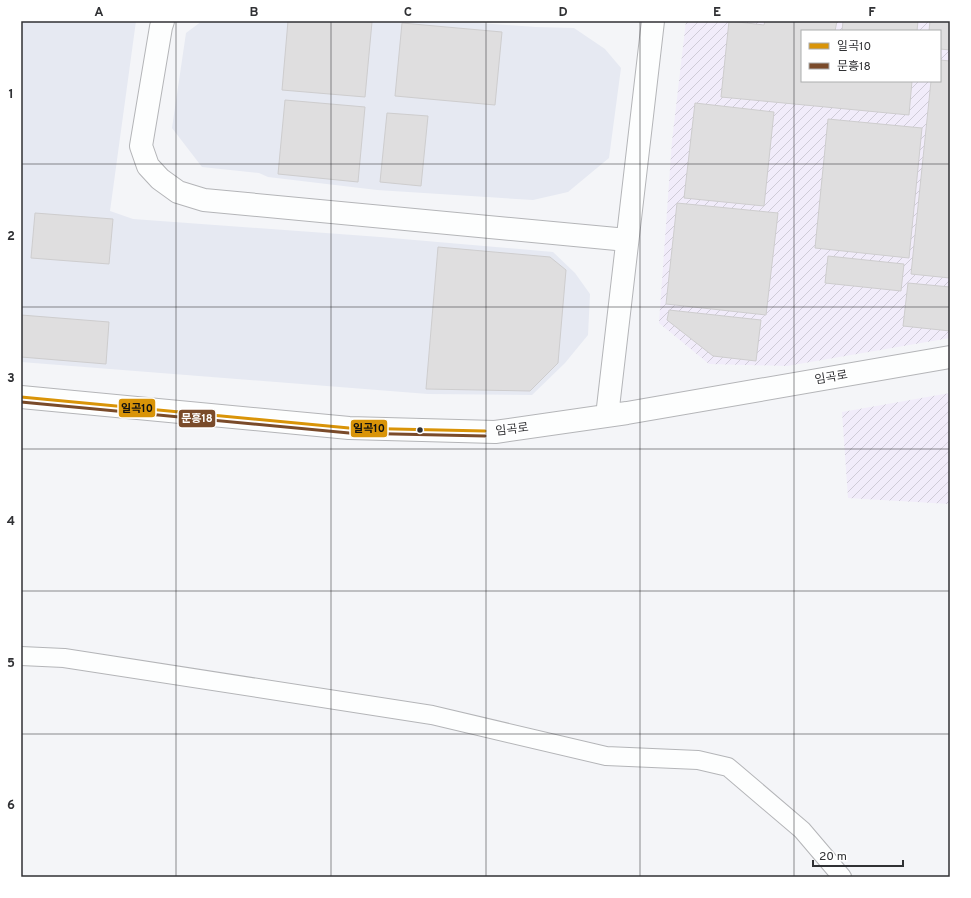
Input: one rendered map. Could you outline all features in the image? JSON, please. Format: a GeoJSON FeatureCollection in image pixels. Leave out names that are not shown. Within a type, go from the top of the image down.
{"type":"FeatureCollection","features":[{"type":"Feature","properties":{"kind":"street"},"geometry":{"type":"LineString","coordinates":[[163,21],[141,146],[148,166],[160,180],[178,192],[204,200],[627,240]]}},
{"type":"Feature","properties":{"kind":"street"},"geometry":{"type":"LineString","coordinates":[[607,416],[653,21]]}},
{"type":"Feature","properties":{"kind":"street","name":"임곡로"},"geometry":{"type":"LineString","coordinates":[[21,397],[349,428],[495,432],[607,416],[950,357]]}},
{"type":"Feature","properties":{"kind":"lane"},"geometry":{"type":"LineString","coordinates":[[21,656],[64,658],[432,715],[606,756],[698,760],[728,767],[802,830],[842,877]]}},
{"type":"Feature","properties":{"kind":"shaded area"},"geometry":{"type":"Polygon","coordinates":[[[21,21],[136,21],[110,211],[133,219],[380,237],[553,252],[575,273],[590,294],[588,335],[565,363],[532,395],[428,394],[21,362],[21,21]]]}},
{"type":"Feature","properties":{"kind":"shaded area"},"geometry":{"type":"Polygon","coordinates":[[[202,21],[451,21],[574,28],[605,49],[621,68],[609,158],[568,192],[533,200],[377,190],[268,177],[259,173],[202,167],[172,128],[186,33],[202,21]]]}},
{"type":"Feature","properties":{"kind":"shaded area"},"geometry":{"type":"Polygon","coordinates":[[[686,21],[950,21],[950,338],[787,366],[709,364],[659,323],[672,141],[686,21]]]}},
{"type":"Feature","properties":{"kind":"shaded area"},"geometry":{"type":"Polygon","coordinates":[[[950,393],[950,504],[848,498],[842,412],[950,393]]]}},
{"type":"Feature","properties":{"kind":"building"},"geometry":{"type":"Polygon","coordinates":[[[288,21],[372,22],[365,97],[282,90],[288,21]]]}},
{"type":"Feature","properties":{"kind":"building"},"geometry":{"type":"Polygon","coordinates":[[[729,21],[764,25],[765,21],[837,21],[835,30],[801,30],[801,82],[912,82],[909,115],[721,97],[729,21]]]}},
{"type":"Feature","properties":{"kind":"building"},"geometry":{"type":"Polygon","coordinates":[[[843,21],[918,21],[917,30],[842,30],[843,21]]]}},
{"type":"Feature","properties":{"kind":"building"},"geometry":{"type":"Polygon","coordinates":[[[930,21],[950,21],[950,50],[941,49],[941,30],[929,30],[930,21]]]}},
{"type":"Feature","properties":{"kind":"building"},"geometry":{"type":"Polygon","coordinates":[[[402,23],[502,32],[495,105],[395,96],[402,23]]]}},
{"type":"Feature","properties":{"kind":"building"},"geometry":{"type":"Polygon","coordinates":[[[941,60],[950,61],[950,278],[911,274],[931,82],[941,82],[941,60]]]}},
{"type":"Feature","properties":{"kind":"building"},"geometry":{"type":"Polygon","coordinates":[[[285,100],[365,107],[358,182],[278,174],[285,100]]]}},
{"type":"Feature","properties":{"kind":"building"},"geometry":{"type":"Polygon","coordinates":[[[695,103],[774,112],[764,206],[684,198],[695,103]]]}},
{"type":"Feature","properties":{"kind":"building"},"geometry":{"type":"Polygon","coordinates":[[[387,113],[428,116],[421,186],[380,182],[387,113]]]}},
{"type":"Feature","properties":{"kind":"building"},"geometry":{"type":"Polygon","coordinates":[[[828,119],[922,128],[909,258],[815,248],[828,119]]]}},
{"type":"Feature","properties":{"kind":"building"},"geometry":{"type":"Polygon","coordinates":[[[677,203],[778,213],[766,315],[666,304],[677,203]]]}},
{"type":"Feature","properties":{"kind":"building"},"geometry":{"type":"Polygon","coordinates":[[[35,213],[113,219],[109,264],[31,258],[35,213]]]}},
{"type":"Feature","properties":{"kind":"building"},"geometry":{"type":"Polygon","coordinates":[[[438,247],[550,257],[566,270],[558,363],[530,391],[426,389],[438,247]]]}},
{"type":"Feature","properties":{"kind":"building"},"geometry":{"type":"Polygon","coordinates":[[[828,256],[904,264],[901,291],[825,283],[828,256]]]}},
{"type":"Feature","properties":{"kind":"building"},"geometry":{"type":"Polygon","coordinates":[[[908,283],[950,287],[950,331],[903,326],[908,283]]]}},
{"type":"Feature","properties":{"kind":"building"},"geometry":{"type":"Polygon","coordinates":[[[669,310],[761,320],[756,361],[713,356],[667,320],[669,310]]]}},
{"type":"Feature","properties":{"kind":"building"},"geometry":{"type":"Polygon","coordinates":[[[21,315],[109,322],[106,364],[21,357],[21,315]]]}},
{"type":"Feature","properties":{"kind":"transit line","name":"일곡10"},"geometry":{"type":"LineString","coordinates":[[21,397],[349,428],[485,431]]}},
{"type":"Feature","properties":{"kind":"transit line","name":"문흥18"},"geometry":{"type":"LineString","coordinates":[[21,402],[349,433],[485,436]]}}]}
